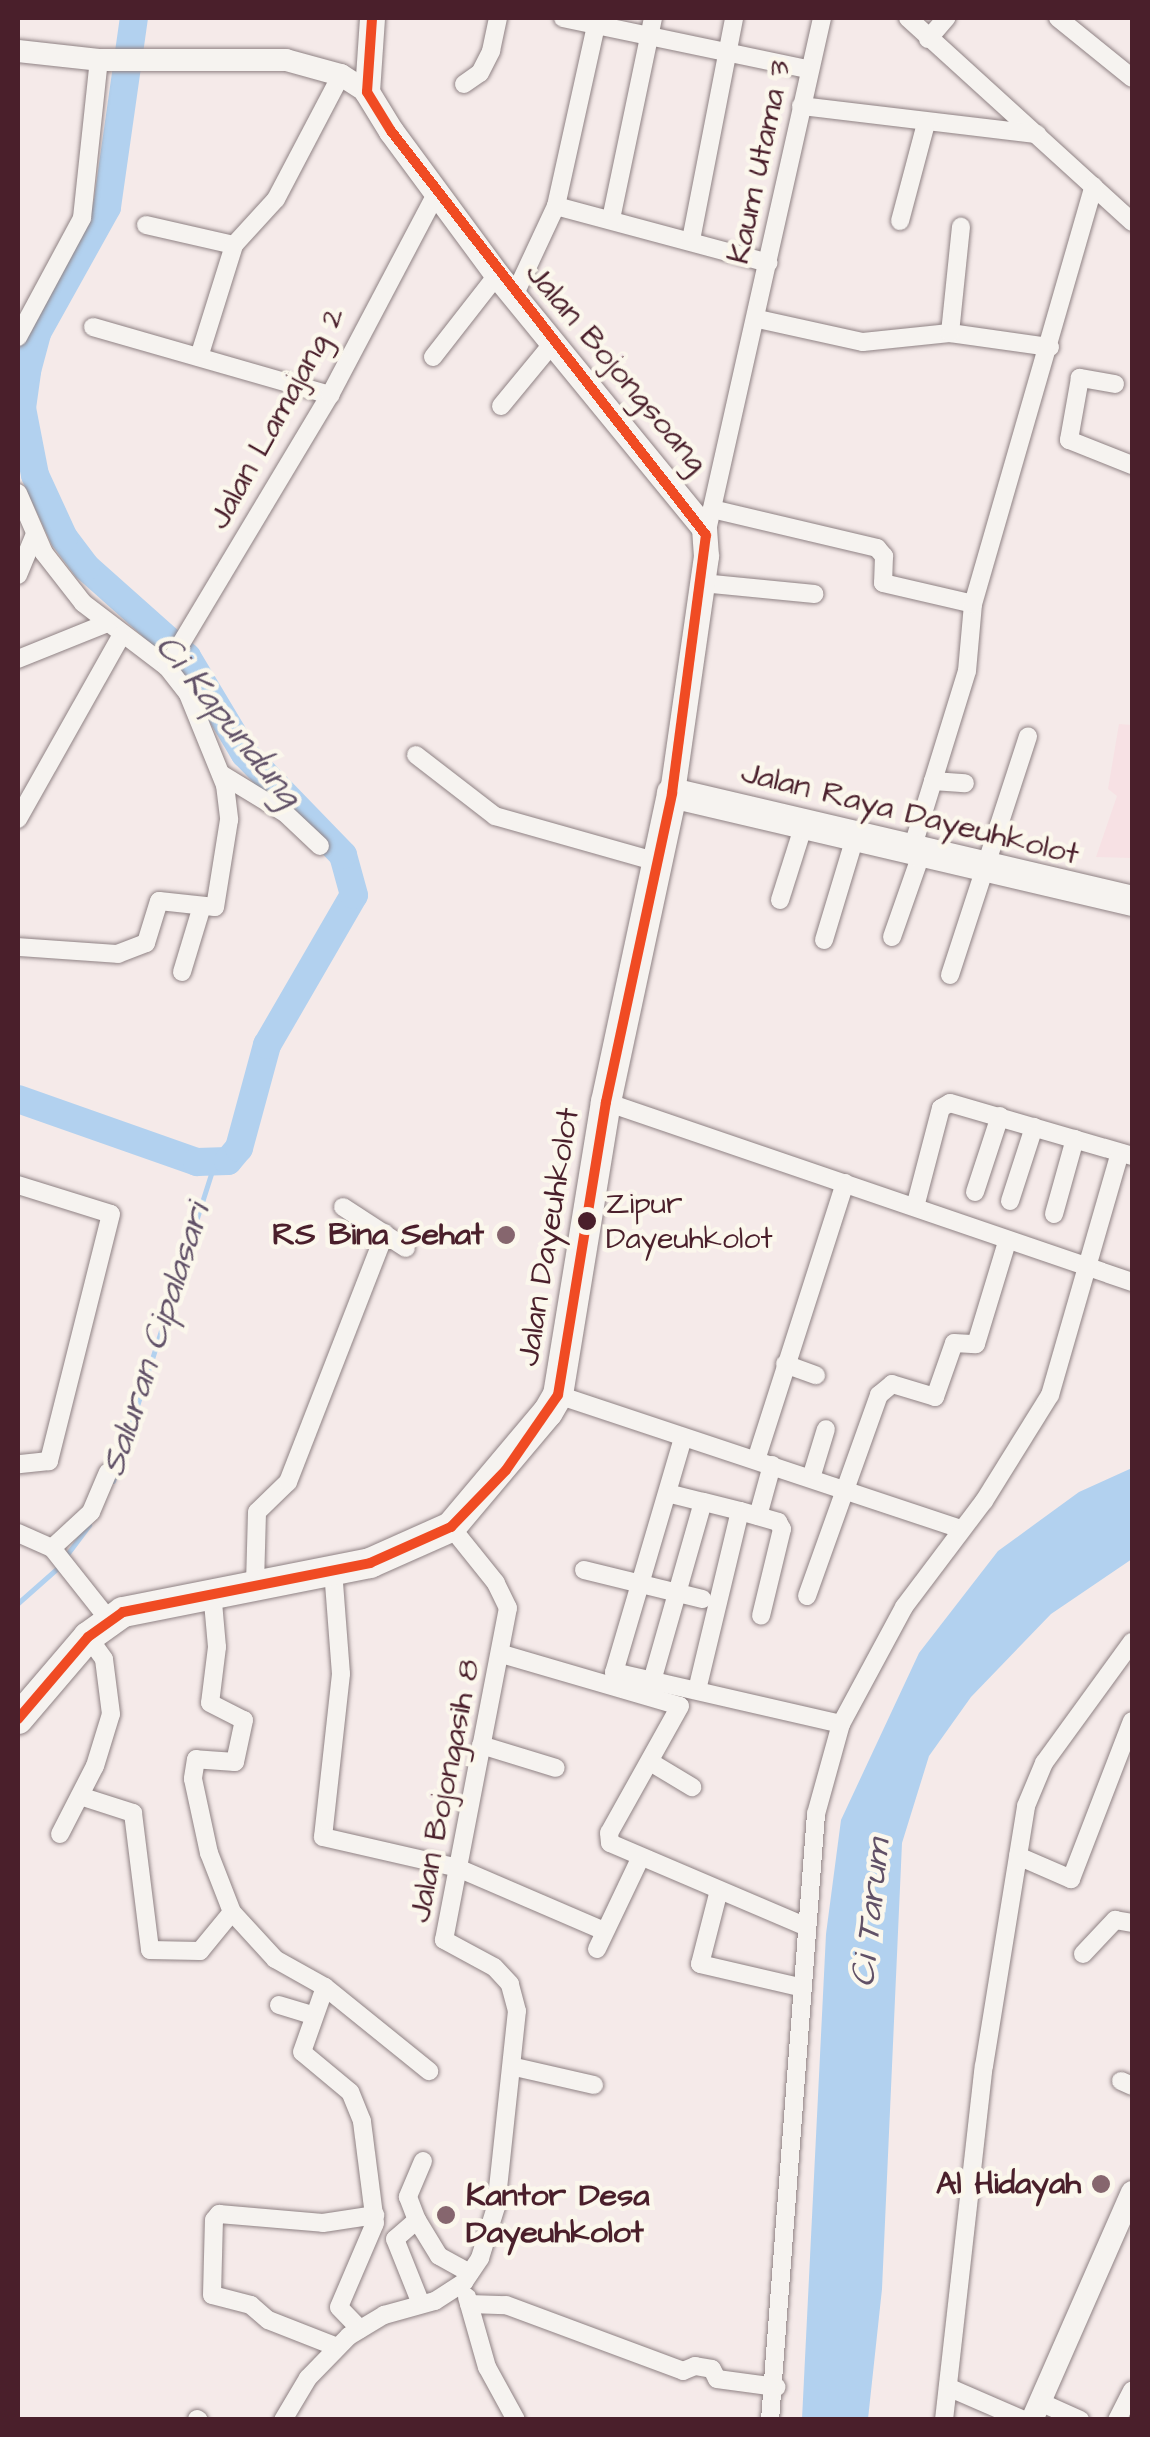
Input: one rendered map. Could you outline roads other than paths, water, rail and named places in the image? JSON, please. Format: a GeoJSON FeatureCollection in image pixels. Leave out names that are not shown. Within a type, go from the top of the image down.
{"type":"FeatureCollection","features":[{"type":"Feature","properties":{"kind":"main road"},"geometry":{"type":"LineString","coordinates":[[367,92],[372,18]]}},
{"type":"Feature","properties":{"kind":"main road","name":"Jalan Bojongsoang"},"geometry":{"type":"LineString","coordinates":[[367,92],[435,196],[706,535]]}},
{"type":"Feature","properties":{"kind":"main road"},"geometry":{"type":"LineString","coordinates":[[672,793],[706,589],[706,535]]}},
{"type":"Feature","properties":{"kind":"main road","name":"Jalan Raya Dayeuhkolot"},"geometry":{"type":"LineString","coordinates":[[672,793],[805,820],[1132,902]]}},
{"type":"Feature","properties":{"kind":"main road","name":"Jalan Dayeuhkolot"},"geometry":{"type":"LineString","coordinates":[[21,1707],[99,1629],[148,1602],[333,1570],[396,1555],[451,1528],[506,1470],[558,1395],[606,1102],[672,793]]}},
{"type":"Feature","properties":{"kind":"street"},"geometry":{"type":"LineString","coordinates":[[464,84],[491,52],[498,18]]}},
{"type":"Feature","properties":{"kind":"street"},"geometry":{"type":"LineString","coordinates":[[568,18],[652,27],[727,52],[808,69]]}},
{"type":"Feature","properties":{"kind":"street"},"geometry":{"type":"LineString","coordinates":[[691,240],[734,18]]}},
{"type":"Feature","properties":{"kind":"street","name":"Kaum Utama 3"},"geometry":{"type":"LineString","coordinates":[[706,535],[748,336],[758,319],[808,69],[822,18]]}},
{"type":"Feature","properties":{"kind":"street"},"geometry":{"type":"LineString","coordinates":[[908,18],[1132,222]]}},
{"type":"Feature","properties":{"kind":"street"},"geometry":{"type":"LineString","coordinates":[[928,39],[946,18]]}},
{"type":"Feature","properties":{"kind":"street"},"geometry":{"type":"LineString","coordinates":[[1058,18],[1132,78]]}},
{"type":"Feature","properties":{"kind":"street"},"geometry":{"type":"LineString","coordinates":[[514,296],[556,206],[602,23]]}},
{"type":"Feature","properties":{"kind":"street"},"geometry":{"type":"LineString","coordinates":[[611,219],[652,27]]}},
{"type":"Feature","properties":{"kind":"street"},"geometry":{"type":"LineString","coordinates":[[18,51],[105,60],[252,56],[341,75],[367,92]]}},
{"type":"Feature","properties":{"kind":"street"},"geometry":{"type":"LineString","coordinates":[[18,338],[82,218],[105,60]]}},
{"type":"Feature","properties":{"kind":"street"},"geometry":{"type":"LineString","coordinates":[[199,357],[234,245],[276,199],[341,75]]}},
{"type":"Feature","properties":{"kind":"street"},"geometry":{"type":"LineString","coordinates":[[801,106],[1037,134]]}},
{"type":"Feature","properties":{"kind":"street"},"geometry":{"type":"LineString","coordinates":[[900,221],[926,122]]}},
{"type":"Feature","properties":{"kind":"street"},"geometry":{"type":"LineString","coordinates":[[892,936],[967,671],[974,604],[1094,186]]}},
{"type":"Feature","properties":{"kind":"street","name":"Jalan Lamajang 2"},"geometry":{"type":"LineString","coordinates":[[170,664],[330,395],[435,196]]}},
{"type":"Feature","properties":{"kind":"street"},"geometry":{"type":"LineString","coordinates":[[556,206],[769,263]]}},
{"type":"Feature","properties":{"kind":"street"},"geometry":{"type":"LineString","coordinates":[[146,225],[234,245]]}},
{"type":"Feature","properties":{"kind":"street"},"geometry":{"type":"LineString","coordinates":[[950,332],[961,227]]}},
{"type":"Feature","properties":{"kind":"street"},"geometry":{"type":"LineString","coordinates":[[433,358],[497,275]]}},
{"type":"Feature","properties":{"kind":"street"},"geometry":{"type":"LineString","coordinates":[[758,319],[864,342],[950,332],[1050,347]]}},
{"type":"Feature","properties":{"kind":"street"},"geometry":{"type":"LineString","coordinates":[[93,327],[330,395]]}},
{"type":"Feature","properties":{"kind":"street"},"geometry":{"type":"LineString","coordinates":[[501,406],[553,343]]}},
{"type":"Feature","properties":{"kind":"street"},"geometry":{"type":"LineString","coordinates":[[1115,384],[1080,378],[1068,440],[1132,464]]}},
{"type":"Feature","properties":{"kind":"street"},"geometry":{"type":"LineString","coordinates":[[18,493],[35,534],[58,573],[113,630],[170,664],[188,694],[228,796],[228,854],[217,904],[159,901],[146,943],[118,954],[18,947]]}},
{"type":"Feature","properties":{"kind":"street"},"geometry":{"type":"LineString","coordinates":[[712,509],[877,548],[884,556],[883,583],[974,604]]}},
{"type":"Feature","properties":{"kind":"street"},"geometry":{"type":"LineString","coordinates":[[18,575],[35,534]]}},
{"type":"Feature","properties":{"kind":"street"},"geometry":{"type":"LineString","coordinates":[[706,589],[814,594]]}},
{"type":"Feature","properties":{"kind":"street"},"geometry":{"type":"LineString","coordinates":[[18,660],[32,648],[113,630]]}},
{"type":"Feature","properties":{"kind":"street"},"geometry":{"type":"LineString","coordinates":[[18,818],[113,630]]}},
{"type":"Feature","properties":{"kind":"street"},"geometry":{"type":"LineString","coordinates":[[950,974],[1028,736]]}},
{"type":"Feature","properties":{"kind":"street"},"geometry":{"type":"LineString","coordinates":[[416,754],[495,816],[658,862]]}},
{"type":"Feature","properties":{"kind":"street"},"geometry":{"type":"LineString","coordinates":[[221,774],[285,814],[320,846]]}},
{"type":"Feature","properties":{"kind":"street"},"geometry":{"type":"LineString","coordinates":[[933,781],[965,783]]}},
{"type":"Feature","properties":{"kind":"street"},"geometry":{"type":"LineString","coordinates":[[780,900],[805,820]]}},
{"type":"Feature","properties":{"kind":"street"},"geometry":{"type":"LineString","coordinates":[[824,940],[856,834]]}},
{"type":"Feature","properties":{"kind":"street"},"geometry":{"type":"LineString","coordinates":[[182,972],[202,906]]}},
{"type":"Feature","properties":{"kind":"street"},"geometry":{"type":"LineString","coordinates":[[606,1102],[1132,1282]]}},
{"type":"Feature","properties":{"kind":"street"},"geometry":{"type":"LineString","coordinates":[[770,2420],[776,2387],[800,1988],[816,1814],[840,1724],[904,1606],[1050,1395],[1126,1154],[960,1104],[941,1108],[915,1207]]}},
{"type":"Feature","properties":{"kind":"street"},"geometry":{"type":"LineString","coordinates":[[975,1192],[1000,1116]]}},
{"type":"Feature","properties":{"kind":"street"},"geometry":{"type":"LineString","coordinates":[[1010,1201],[1034,1127]]}},
{"type":"Feature","properties":{"kind":"street"},"geometry":{"type":"LineString","coordinates":[[1054,1214],[1075,1140]]}},
{"type":"Feature","properties":{"kind":"street"},"geometry":{"type":"LineString","coordinates":[[697,1690],[764,1463],[785,1364],[846,1183]]}},
{"type":"Feature","properties":{"kind":"street"},"geometry":{"type":"LineString","coordinates":[[18,1184],[111,1214],[48,1461],[44,1466],[18,1464]]}},
{"type":"Feature","properties":{"kind":"street"},"geometry":{"type":"LineString","coordinates":[[343,1207],[406,1248]]}},
{"type":"Feature","properties":{"kind":"street"},"geometry":{"type":"LineString","coordinates":[[255,1584],[257,1512],[288,1482],[385,1233]]}},
{"type":"Feature","properties":{"kind":"street"},"geometry":{"type":"LineString","coordinates":[[808,1596],[879,1394],[892,1384],[935,1397],[954,1342],[976,1344],[1008,1242]]}},
{"type":"Feature","properties":{"kind":"street"},"geometry":{"type":"LineString","coordinates":[[785,1364],[816,1375]]}},
{"type":"Feature","properties":{"kind":"street"},"geometry":{"type":"LineString","coordinates":[[558,1395],[961,1528]]}},
{"type":"Feature","properties":{"kind":"street"},"geometry":{"type":"LineString","coordinates":[[811,1478],[826,1429]]}},
{"type":"Feature","properties":{"kind":"street"},"geometry":{"type":"LineString","coordinates":[[683,1438],[614,1672],[840,1724]]}},
{"type":"Feature","properties":{"kind":"street"},"geometry":{"type":"LineString","coordinates":[[58,1556],[90,1512],[108,1472]]}},
{"type":"Feature","properties":{"kind":"street"},"geometry":{"type":"LineString","coordinates":[[668,1494],[748,1514],[782,1530],[761,1616]]}},
{"type":"Feature","properties":{"kind":"street"},"geometry":{"type":"LineString","coordinates":[[652,1680],[703,1502]]}},
{"type":"Feature","properties":{"kind":"street","name":"Jalan Bojongasih 8"},"geometry":{"type":"LineString","coordinates":[[451,1528],[496,1583],[508,1608],[445,1945],[494,1967],[510,1984],[517,2011],[515,2066],[496,2207],[467,2277]]}},
{"type":"Feature","properties":{"kind":"street"},"geometry":{"type":"LineString","coordinates":[[18,1533],[58,1556],[99,1629],[104,1659],[111,1714],[80,1796],[60,1834]]}},
{"type":"Feature","properties":{"kind":"street"},"geometry":{"type":"LineString","coordinates":[[333,1570],[341,1674],[322,1834],[458,1868],[601,1940],[640,1859]]}},
{"type":"Feature","properties":{"kind":"street"},"geometry":{"type":"LineString","coordinates":[[584,1570],[677,1596],[702,1599]]}},
{"type":"Feature","properties":{"kind":"street"},"geometry":{"type":"LineString","coordinates":[[212,1591],[217,1647],[210,1703],[244,1720],[235,1762],[196,1758],[194,1779],[212,1864],[232,1912],[279,1962],[307,1972],[429,2071]]}},
{"type":"Feature","properties":{"kind":"street"},"geometry":{"type":"LineString","coordinates":[[944,2420],[984,2066],[1033,1783],[1132,1642]]}},
{"type":"Feature","properties":{"kind":"street"},"geometry":{"type":"LineString","coordinates":[[502,1654],[680,1706],[608,1838],[640,1859],[806,1927]]}},
{"type":"Feature","properties":{"kind":"street"},"geometry":{"type":"LineString","coordinates":[[1018,1856],[1071,1879],[1086,1828],[1132,1721]]}},
{"type":"Feature","properties":{"kind":"street"},"geometry":{"type":"LineString","coordinates":[[481,1746],[556,1768]]}},
{"type":"Feature","properties":{"kind":"street"},"geometry":{"type":"LineString","coordinates":[[652,1763],[692,1787]]}},
{"type":"Feature","properties":{"kind":"street"},"geometry":{"type":"LineString","coordinates":[[80,1796],[132,1813],[152,1951],[200,1951],[232,1912]]}},
{"type":"Feature","properties":{"kind":"street"},"geometry":{"type":"LineString","coordinates":[[718,1894],[700,1964],[800,1988]]}},
{"type":"Feature","properties":{"kind":"street"},"geometry":{"type":"LineString","coordinates":[[1084,1954],[1115,1920],[1132,1923]]}},
{"type":"Feature","properties":{"kind":"street"},"geometry":{"type":"LineString","coordinates":[[325,1987],[312,2015],[303,2058],[350,2092],[376,2194],[370,2241],[338,2306],[360,2329]]}},
{"type":"Feature","properties":{"kind":"street"},"geometry":{"type":"LineString","coordinates":[[280,2005],[312,2015]]}},
{"type":"Feature","properties":{"kind":"street"},"geometry":{"type":"LineString","coordinates":[[515,2066],[537,2077],[594,2085]]}},
{"type":"Feature","properties":{"kind":"street"},"geometry":{"type":"LineString","coordinates":[[423,2161],[408,2198],[416,2220],[439,2256],[467,2277]]}},
{"type":"Feature","properties":{"kind":"street"},"geometry":{"type":"LineString","coordinates":[[1080,2420],[1036,2410],[1132,2192]]}},
{"type":"Feature","properties":{"kind":"street"},"geometry":{"type":"LineString","coordinates":[[376,2194],[408,2198]]}},
{"type":"Feature","properties":{"kind":"street"},"geometry":{"type":"LineString","coordinates":[[337,2347],[268,2320],[251,2304],[212,2295],[214,2220],[219,2214],[324,2223],[376,2214]]}},
{"type":"Feature","properties":{"kind":"street"},"geometry":{"type":"LineString","coordinates":[[416,2220],[395,2239],[421,2304]]}},
{"type":"Feature","properties":{"kind":"street"},"geometry":{"type":"LineString","coordinates":[[467,2277],[468,2304],[487,2368],[516,2420]]}},
{"type":"Feature","properties":{"kind":"street"},"geometry":{"type":"LineString","coordinates":[[283,2420],[337,2347],[360,2329],[421,2304],[467,2277]]}},
{"type":"Feature","properties":{"kind":"street"},"geometry":{"type":"LineString","coordinates":[[468,2304],[506,2305],[682,2372],[694,2366],[712,2369],[717,2379],[776,2387]]}},
{"type":"Feature","properties":{"kind":"street"},"geometry":{"type":"LineString","coordinates":[[950,2388],[1024,2420]]}},
{"type":"Feature","properties":{"kind":"street"},"geometry":{"type":"LineString","coordinates":[[1117,2420],[1132,2391]]}},
{"type":"Feature","properties":{"kind":"water","name":"Ci Tarum"},"geometry":{"type":"Polygon","coordinates":[[[1132,1468],[1132,1559],[1051,1614],[971,1697],[929,1756],[902,1843],[882,2289],[868,2419],[802,2419],[826,1934],[841,1820],[919,1653],[998,1551],[1079,1492],[1132,1468]]]}},
{"type":"Feature","properties":{"kind":"waterway","name":"Ci Kapundung"},"geometry":{"type":"LineString","coordinates":[[18,1099],[197,1162],[228,1161],[239,1148],[267,1045],[354,895],[343,855],[245,754],[187,657],[86,567],[64,538],[35,475],[22,408],[27,371],[37,333],[107,207],[134,18]]}},
{"type":"Feature","properties":{"kind":"waterway","name":"Saluran Cipalasari"},"geometry":{"type":"LineString","coordinates":[[113,1481],[214,1164]]}},
{"type":"Feature","properties":{"kind":"waterway","name":"Saluran Cipalasari"},"geometry":{"type":"LineString","coordinates":[[65,1557],[89,1525]]}},
{"type":"Feature","properties":{"kind":"waterway","name":"Saluran Cipalasari"},"geometry":{"type":"LineString","coordinates":[[18,1603],[60,1566]]}},
{"type":"Feature","properties":{"kind":"place","name":"Zipur Dayeuhkolot"},"geometry":{"type":"Point","coordinates":[587,1221]}},
{"type":"Feature","properties":{"kind":"place","name":"RS Bina Sehat"},"geometry":{"type":"Point","coordinates":[506,1235]}},
{"type":"Feature","properties":{"kind":"place","name":"Al Hidayah"},"geometry":{"type":"Point","coordinates":[1101,2184]}},
{"type":"Feature","properties":{"kind":"place","name":"Kantor Desa Dayeuhkolot"},"geometry":{"type":"Point","coordinates":[446,2215]}}]}
